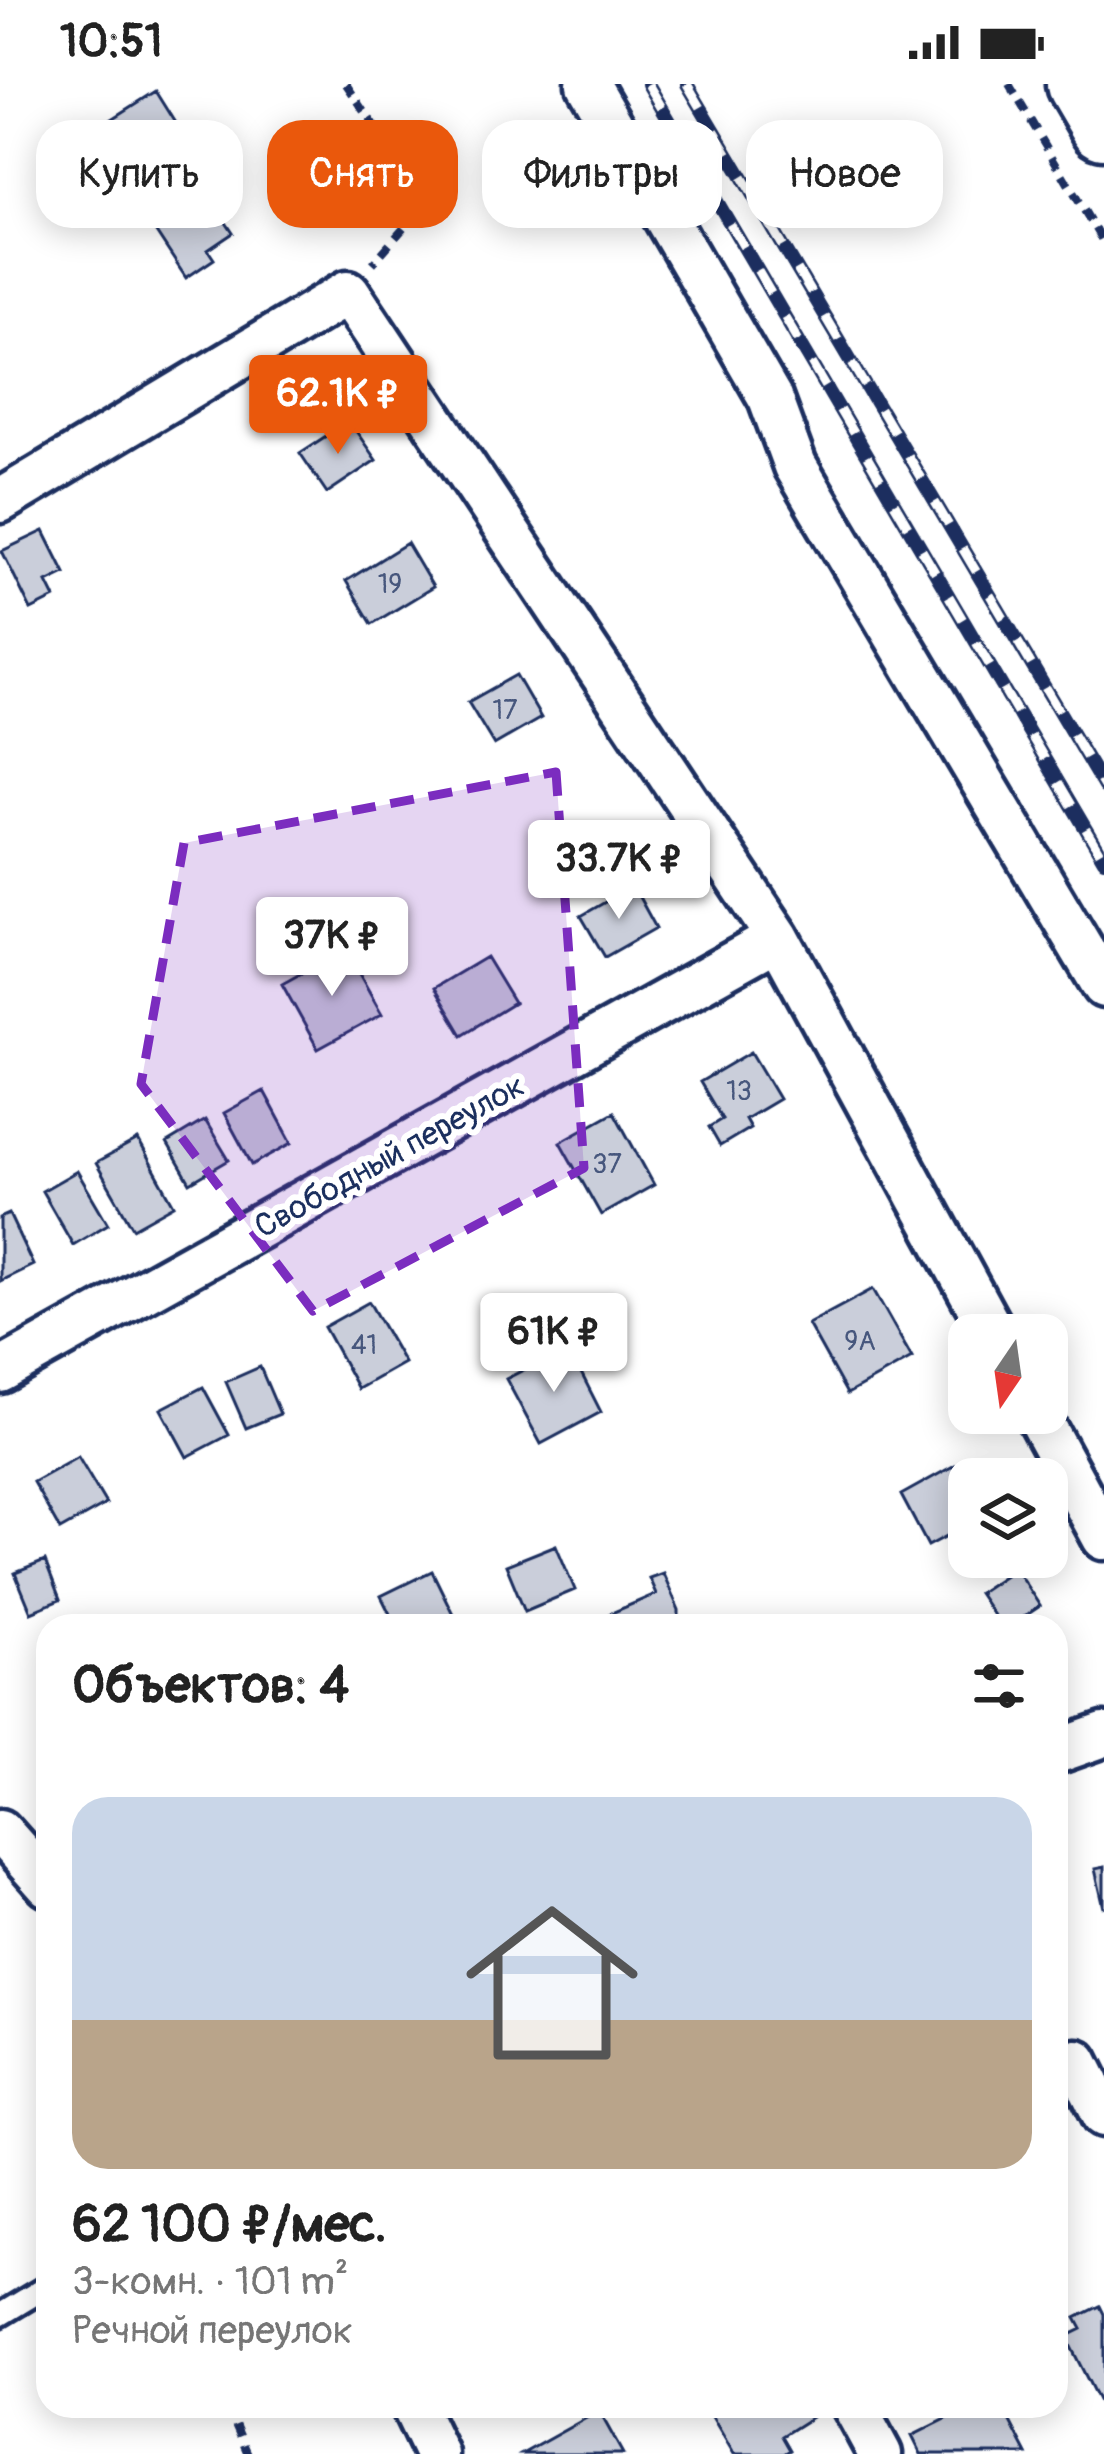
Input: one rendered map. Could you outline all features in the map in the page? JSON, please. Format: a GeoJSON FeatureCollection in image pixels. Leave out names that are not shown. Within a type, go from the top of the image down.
{"type":"FeatureCollection","features":[{"type":"Feature","properties":{"kind":"main road"},"geometry":{"type":"LineString","coordinates":[[1080,84],[1104,125]]}},
{"type":"Feature","properties":{"kind":"street"},"geometry":{"type":"LineString","coordinates":[[588,84],[770,398],[795,466],[1104,986]]}},
{"type":"Feature","properties":{"kind":"street"},"geometry":{"type":"LineString","coordinates":[[0,501],[348,292],[778,938],[983,1314]]}},
{"type":"Feature","properties":{"kind":"street","name":"Свободный переулок"},"geometry":{"type":"LineString","coordinates":[[0,1371],[778,938]]}},
{"type":"Feature","properties":{"kind":"street"},"geometry":{"type":"LineString","coordinates":[[1047,1434],[1104,1538]]}},
{"type":"Feature","properties":{"kind":"street"},"geometry":{"type":"LineString","coordinates":[[1068,1748],[1104,1735]]}},
{"type":"Feature","properties":{"kind":"street"},"geometry":{"type":"LineString","coordinates":[[0,1831],[36,1872]]}},
{"type":"Feature","properties":{"kind":"street"},"geometry":{"type":"LineString","coordinates":[[1079,2060],[1104,2115]]}},
{"type":"Feature","properties":{"kind":"street"},"geometry":{"type":"LineString","coordinates":[[419,2418],[436,2454]]}},
{"type":"Feature","properties":{"kind":"street"},"geometry":{"type":"LineString","coordinates":[[860,2418],[880,2454]]}},
{"type":"Feature","properties":{"kind":"lane"},"geometry":{"type":"LineString","coordinates":[[0,2314],[36,2293]]}},
{"type":"Feature","properties":{"kind":"path"},"geometry":{"type":"LineString","coordinates":[[346,84],[413,182],[411,220],[348,292]]}},
{"type":"Feature","properties":{"kind":"path"},"geometry":{"type":"LineString","coordinates":[[1009,84],[1104,244]]}},
{"type":"Feature","properties":{"kind":"path"},"geometry":{"type":"LineString","coordinates":[[232,2418],[248,2454]]}},
{"type":"Feature","properties":{"kind":"highlighted area"},"geometry":{"type":"Polygon","coordinates":[[[556,772],[584,1168],[313,1311],[141,1084],[184,843],[556,772]]]}},
{"type":"Feature","properties":{"kind":"building"},"geometry":{"type":"Polygon","coordinates":[[[156,91],[174,120],[111,120],[156,91]]]}},
{"type":"Feature","properties":{"kind":"building"},"geometry":{"type":"Polygon","coordinates":[[[153,228],[230,228],[233,233],[208,250],[214,259],[186,278],[153,228]]]}},
{"type":"Feature","properties":{"kind":"building"},"geometry":{"type":"Polygon","coordinates":[[[349,421],[376,460],[327,493],[300,453],[349,421]]]}},
{"type":"Feature","properties":{"kind":"building"},"geometry":{"type":"Polygon","coordinates":[[[44,531],[65,573],[47,582],[55,598],[31,610],[2,551],[44,531]]]}},
{"type":"Feature","properties":{"kind":"building"},"geometry":{"type":"Polygon","coordinates":[[[407,543],[433,587],[372,624],[346,581],[407,543]]]}},
{"type":"Feature","properties":{"kind":"building"},"geometry":{"type":"Polygon","coordinates":[[[516,675],[541,718],[494,745],[468,702],[516,675]]]}},
{"type":"Feature","properties":{"kind":"building"},"geometry":{"type":"Polygon","coordinates":[[[633,886],[656,928],[605,957],[581,916],[633,886]]]}},
{"type":"Feature","properties":{"kind":"building"},"geometry":{"type":"Polygon","coordinates":[[[345,949],[382,1014],[318,1049],[282,984],[345,949]]]}},
{"type":"Feature","properties":{"kind":"building"},"geometry":{"type":"Polygon","coordinates":[[[486,957],[514,1003],[462,1035],[434,988],[486,957]]]}},
{"type":"Feature","properties":{"kind":"building"},"geometry":{"type":"Polygon","coordinates":[[[751,1052],[779,1099],[745,1119],[750,1128],[720,1146],[709,1127],[722,1119],[700,1082],[751,1052]]]}},
{"type":"Feature","properties":{"kind":"building"},"geometry":{"type":"Polygon","coordinates":[[[264,1091],[292,1143],[252,1165],[224,1113],[264,1091]]]}},
{"type":"Feature","properties":{"kind":"building"},"geometry":{"type":"Polygon","coordinates":[[[614,1112],[654,1185],[601,1215],[560,1142],[614,1112]]]}},
{"type":"Feature","properties":{"kind":"building"},"geometry":{"type":"Polygon","coordinates":[[[205,1120],[229,1160],[190,1183],[167,1143],[205,1120]]]}},
{"type":"Feature","properties":{"kind":"building"},"geometry":{"type":"Polygon","coordinates":[[[138,1140],[174,1205],[133,1228],[96,1163],[138,1140]]]}},
{"type":"Feature","properties":{"kind":"building"},"geometry":{"type":"Polygon","coordinates":[[[77,1171],[108,1224],[73,1245],[42,1191],[77,1171]]]}},
{"type":"Feature","properties":{"kind":"building"},"geometry":{"type":"Polygon","coordinates":[[[9,1214],[33,1265],[0,1281],[0,1218],[9,1214]]]}},
{"type":"Feature","properties":{"kind":"building"},"geometry":{"type":"Polygon","coordinates":[[[873,1289],[912,1358],[847,1394],[808,1324],[873,1289]]]}},
{"type":"Feature","properties":{"kind":"building"},"geometry":{"type":"Polygon","coordinates":[[[369,1302],[404,1363],[358,1389],[324,1327],[369,1302]]]}},
{"type":"Feature","properties":{"kind":"building"},"geometry":{"type":"Polygon","coordinates":[[[568,1347],[601,1412],[541,1444],[506,1379],[568,1347]]]}},
{"type":"Feature","properties":{"kind":"building"},"geometry":{"type":"Polygon","coordinates":[[[260,1367],[280,1414],[246,1428],[226,1382],[260,1367]]]}},
{"type":"Feature","properties":{"kind":"building"},"geometry":{"type":"Polygon","coordinates":[[[203,1387],[229,1435],[187,1457],[161,1409],[203,1387]]]}},
{"type":"Feature","properties":{"kind":"building"},"geometry":{"type":"Polygon","coordinates":[[[78,1457],[106,1504],[60,1530],[33,1482],[78,1457]]]}},
{"type":"Feature","properties":{"kind":"building"},"geometry":{"type":"Polygon","coordinates":[[[948,1469],[948,1535],[928,1546],[901,1495],[948,1469]]]}},
{"type":"Feature","properties":{"kind":"building"},"geometry":{"type":"Polygon","coordinates":[[[556,1545],[575,1590],[525,1611],[506,1565],[556,1545]]]}},
{"type":"Feature","properties":{"kind":"building"},"geometry":{"type":"Polygon","coordinates":[[[45,1561],[60,1600],[31,1612],[15,1573],[45,1561]]]}},
{"type":"Feature","properties":{"kind":"building"},"geometry":{"type":"Polygon","coordinates":[[[432,1571],[453,1614],[390,1614],[381,1596],[432,1571]]]}},
{"type":"Feature","properties":{"kind":"building"},"geometry":{"type":"Polygon","coordinates":[[[663,1573],[679,1614],[609,1614],[656,1594],[649,1578],[663,1573]]]}},
{"type":"Feature","properties":{"kind":"building"},"geometry":{"type":"Polygon","coordinates":[[[1000,1578],[1022,1578],[1040,1606],[1028,1614],[992,1614],[978,1593],[1000,1578]]]}},
{"type":"Feature","properties":{"kind":"building"},"geometry":{"type":"Polygon","coordinates":[[[1104,1867],[1104,1908],[1095,1869],[1104,1867]]]}},
{"type":"Feature","properties":{"kind":"building"},"geometry":{"type":"Polygon","coordinates":[[[1100,2306],[1104,2314],[1104,2412],[1068,2341],[1068,2336],[1082,2329],[1076,2318],[1100,2306]]]}},
{"type":"Feature","properties":{"kind":"building"},"geometry":{"type":"Polygon","coordinates":[[[586,2418],[603,2418],[623,2454],[522,2454],[586,2418]]]}},
{"type":"Feature","properties":{"kind":"building"},"geometry":{"type":"Polygon","coordinates":[[[713,2418],[810,2418],[782,2436],[790,2450],[784,2454],[734,2454],[713,2418]]]}},
{"type":"Feature","properties":{"kind":"building"},"geometry":{"type":"Polygon","coordinates":[[[948,2418],[1008,2418],[1027,2454],[921,2454],[912,2436],[948,2418]]]}},
{"type":"Feature","properties":{"kind":"railway"},"geometry":{"type":"LineString","coordinates":[[648,84],[1104,860]]}},
{"type":"Feature","properties":{"kind":"railway"},"geometry":{"type":"LineString","coordinates":[[687,84],[1104,787]]}}]}
